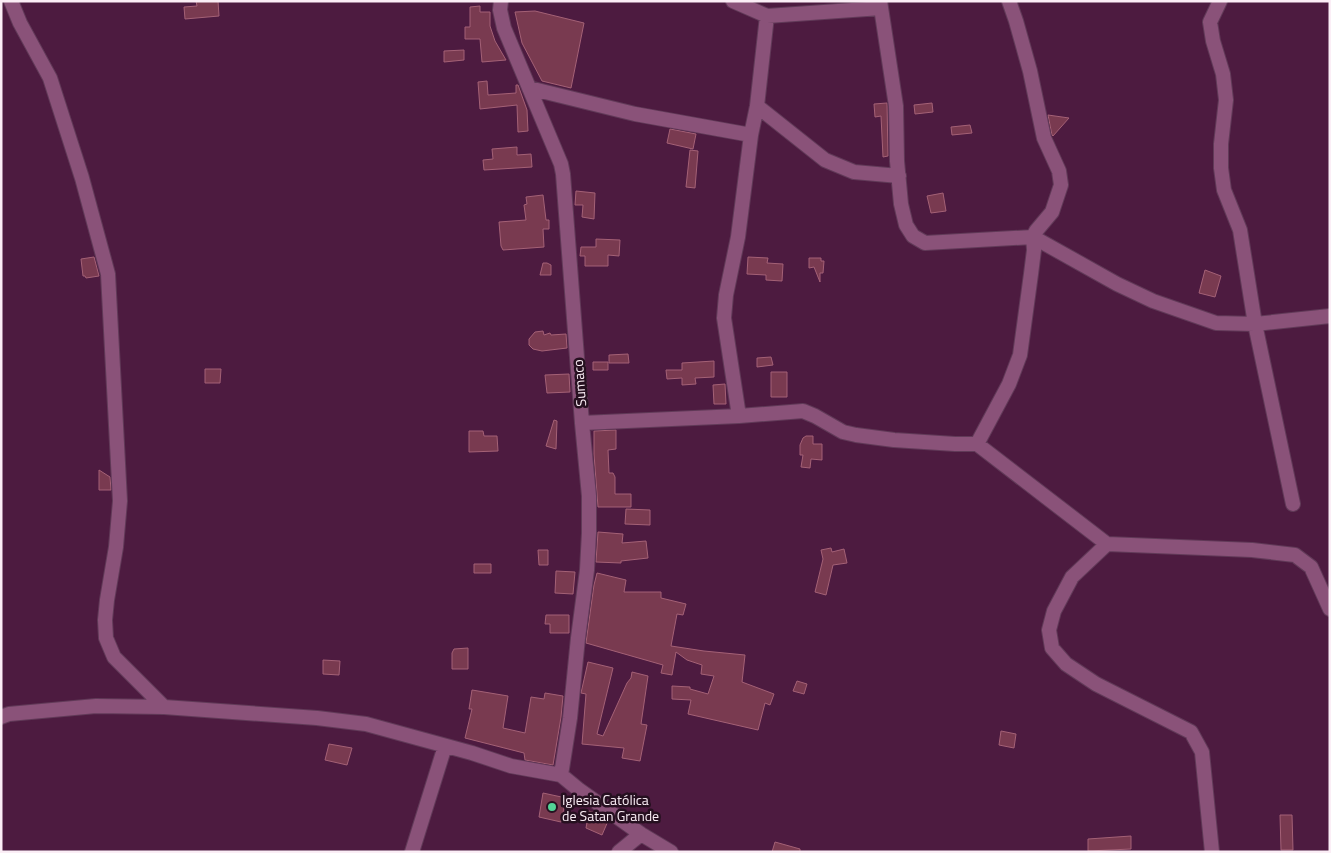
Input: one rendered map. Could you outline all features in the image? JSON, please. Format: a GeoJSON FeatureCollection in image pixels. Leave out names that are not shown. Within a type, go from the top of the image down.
{"type":"FeatureCollection","features":[{"type":"Feature","properties":{"kind":"street"},"geometry":{"type":"LineString","coordinates":[[11,1],[20,23],[50,78],[82,178],[108,274],[120,501],[116,547],[107,600],[106,638],[114,657],[164,707]]}},
{"type":"Feature","properties":{"kind":"street","name":"Sumaco"},"geometry":{"type":"LineString","coordinates":[[501,1],[500,10],[512,51],[561,164],[563,174],[589,496],[587,570],[570,718],[561,775]]}},
{"type":"Feature","properties":{"kind":"street"},"geometry":{"type":"LineString","coordinates":[[733,1],[767,16],[881,4],[896,106],[902,204],[906,225],[913,236],[925,243],[1033,237],[1117,284],[1152,301],[1216,323],[1255,324],[1330,316]]}},
{"type":"Feature","properties":{"kind":"street"},"geometry":{"type":"LineString","coordinates":[[977,444],[1009,384],[1020,355],[1032,274],[1033,237],[1052,212],[1061,185],[1061,177],[1044,138],[1030,71],[1009,1]]}},
{"type":"Feature","properties":{"kind":"street"},"geometry":{"type":"LineString","coordinates":[[1220,1],[1210,22],[1213,41],[1223,74],[1226,100],[1221,144],[1221,168],[1224,190],[1240,230],[1255,324],[1293,504]]}},
{"type":"Feature","properties":{"kind":"street"},"geometry":{"type":"LineString","coordinates":[[739,416],[724,318],[726,296],[738,237],[751,134],[757,106],[767,16]]}},
{"type":"Feature","properties":{"kind":"street"},"geometry":{"type":"LineString","coordinates":[[529,88],[635,114],[751,134]]}},
{"type":"Feature","properties":{"kind":"street"},"geometry":{"type":"LineString","coordinates":[[757,106],[825,160],[854,172],[899,176]]}},
{"type":"Feature","properties":{"kind":"street"},"geometry":{"type":"LineString","coordinates":[[582,423],[739,416],[803,411],[816,416],[843,432],[856,435],[894,440],[977,444],[1107,544],[1252,550],[1295,555],[1311,567],[1330,609]]}},
{"type":"Feature","properties":{"kind":"street"},"geometry":{"type":"LineString","coordinates":[[1107,544],[1072,577],[1054,610],[1049,630],[1052,648],[1066,664],[1096,684],[1191,732],[1202,752],[1212,852]]}},
{"type":"Feature","properties":{"kind":"street"},"geometry":{"type":"LineString","coordinates":[[4,714],[96,706],[164,707],[318,718],[366,724],[472,753],[511,766],[561,775],[641,834],[671,852]]}},
{"type":"Feature","properties":{"kind":"street"},"geometry":{"type":"LineString","coordinates":[[412,852],[445,746]]}},
{"type":"Feature","properties":{"kind":"street"},"geometry":{"type":"LineString","coordinates":[[619,852],[641,834]]}},
{"type":"Feature","properties":{"kind":"building"},"geometry":{"type":"Polygon","coordinates":[[[196,1],[218,1],[219,16],[185,19],[184,7],[197,6],[196,1]]]}},
{"type":"Feature","properties":{"kind":"building"},"geometry":{"type":"Polygon","coordinates":[[[480,6],[480,12],[490,12],[490,26],[495,41],[506,60],[482,62],[480,39],[465,39],[465,27],[470,27],[470,7],[480,6]]]}},
{"type":"Feature","properties":{"kind":"building"},"geometry":{"type":"Polygon","coordinates":[[[535,11],[584,23],[571,88],[542,81],[522,43],[515,12],[535,11]]]}},
{"type":"Feature","properties":{"kind":"building"},"geometry":{"type":"Polygon","coordinates":[[[464,50],[464,60],[444,62],[444,51],[464,50]]]}},
{"type":"Feature","properties":{"kind":"building"},"geometry":{"type":"Polygon","coordinates":[[[487,81],[488,95],[516,93],[516,85],[518,85],[527,110],[528,131],[518,132],[517,105],[480,109],[478,82],[487,81]]]}},
{"type":"Feature","properties":{"kind":"building"},"geometry":{"type":"Polygon","coordinates":[[[887,103],[888,156],[883,157],[881,116],[875,117],[874,104],[887,103]]]}},
{"type":"Feature","properties":{"kind":"building"},"geometry":{"type":"Polygon","coordinates":[[[932,103],[933,112],[915,114],[914,105],[932,103]]]}},
{"type":"Feature","properties":{"kind":"building"},"geometry":{"type":"Polygon","coordinates":[[[1048,115],[1069,118],[1053,136],[1052,135],[1048,115]]]}},
{"type":"Feature","properties":{"kind":"building"},"geometry":{"type":"Polygon","coordinates":[[[970,125],[972,133],[952,135],[951,127],[970,125]]]}},
{"type":"Feature","properties":{"kind":"building"},"geometry":{"type":"Polygon","coordinates":[[[670,129],[696,134],[693,149],[667,143],[670,129]]]}},
{"type":"Feature","properties":{"kind":"building"},"geometry":{"type":"Polygon","coordinates":[[[517,147],[517,155],[531,154],[532,167],[484,170],[483,160],[493,159],[492,149],[517,147]]]}},
{"type":"Feature","properties":{"kind":"building"},"geometry":{"type":"Polygon","coordinates":[[[690,150],[698,151],[695,188],[686,187],[690,150]]]}},
{"type":"Feature","properties":{"kind":"building"},"geometry":{"type":"Polygon","coordinates":[[[576,191],[595,193],[594,219],[582,217],[583,205],[575,205],[576,191]]]}},
{"type":"Feature","properties":{"kind":"building"},"geometry":{"type":"Polygon","coordinates":[[[943,193],[946,211],[931,213],[927,196],[943,193]]]}},
{"type":"Feature","properties":{"kind":"building"},"geometry":{"type":"Polygon","coordinates":[[[543,195],[546,220],[549,220],[549,229],[543,229],[544,247],[503,250],[499,222],[526,220],[524,205],[527,204],[526,197],[543,195]]]}},
{"type":"Feature","properties":{"kind":"building"},"geometry":{"type":"Polygon","coordinates":[[[596,239],[620,240],[619,256],[608,255],[608,266],[585,266],[585,256],[580,256],[581,247],[596,247],[596,239]]]}},
{"type":"Feature","properties":{"kind":"building"},"geometry":{"type":"Polygon","coordinates":[[[94,257],[99,276],[86,278],[83,276],[81,259],[94,257]]]}},
{"type":"Feature","properties":{"kind":"building"},"geometry":{"type":"Polygon","coordinates":[[[748,257],[768,258],[767,263],[783,264],[782,281],[766,280],[766,275],[747,274],[748,257]]]}},
{"type":"Feature","properties":{"kind":"building"},"geometry":{"type":"Polygon","coordinates":[[[809,258],[821,258],[821,261],[824,261],[823,273],[820,273],[820,282],[814,267],[809,268],[809,258]]]}},
{"type":"Feature","properties":{"kind":"building"},"geometry":{"type":"Polygon","coordinates":[[[543,263],[551,265],[551,275],[540,275],[543,263]]]}},
{"type":"Feature","properties":{"kind":"building"},"geometry":{"type":"Polygon","coordinates":[[[1205,270],[1221,276],[1215,297],[1199,293],[1205,270]]]}},
{"type":"Feature","properties":{"kind":"building"},"geometry":{"type":"Polygon","coordinates":[[[543,331],[544,335],[550,333],[551,335],[566,334],[567,348],[542,351],[533,349],[529,345],[529,339],[535,332],[543,331]]]}},
{"type":"Feature","properties":{"kind":"building"},"geometry":{"type":"Polygon","coordinates":[[[628,354],[629,363],[609,363],[609,355],[628,354]]]}},
{"type":"Feature","properties":{"kind":"building"},"geometry":{"type":"Polygon","coordinates":[[[771,357],[773,365],[757,367],[757,358],[771,357]]]}},
{"type":"Feature","properties":{"kind":"building"},"geometry":{"type":"Polygon","coordinates":[[[714,361],[714,377],[695,378],[696,384],[682,385],[682,378],[667,379],[666,370],[682,370],[682,363],[714,361]]]}},
{"type":"Feature","properties":{"kind":"building"},"geometry":{"type":"Polygon","coordinates":[[[593,362],[608,362],[608,370],[593,370],[593,362]]]}},
{"type":"Feature","properties":{"kind":"building"},"geometry":{"type":"Polygon","coordinates":[[[205,369],[221,369],[220,383],[205,383],[205,369]]]}},
{"type":"Feature","properties":{"kind":"building"},"geometry":{"type":"Polygon","coordinates":[[[771,372],[787,372],[787,397],[771,397],[771,372]]]}},
{"type":"Feature","properties":{"kind":"building"},"geometry":{"type":"Polygon","coordinates":[[[569,374],[570,392],[547,393],[545,375],[569,374]]]}},
{"type":"Feature","properties":{"kind":"building"},"geometry":{"type":"Polygon","coordinates":[[[725,384],[726,404],[714,404],[713,385],[725,384]]]}},
{"type":"Feature","properties":{"kind":"building"},"geometry":{"type":"Polygon","coordinates":[[[554,420],[557,421],[556,449],[546,446],[554,420]]]}},
{"type":"Feature","properties":{"kind":"building"},"geometry":{"type":"Polygon","coordinates":[[[616,430],[616,449],[608,450],[609,473],[613,473],[615,477],[615,494],[631,494],[631,507],[598,507],[594,431],[616,430]]]}},
{"type":"Feature","properties":{"kind":"building"},"geometry":{"type":"Polygon","coordinates":[[[469,431],[483,431],[484,436],[497,436],[498,451],[469,452],[469,431]]]}},
{"type":"Feature","properties":{"kind":"building"},"geometry":{"type":"Polygon","coordinates":[[[806,436],[813,436],[813,444],[822,444],[822,460],[811,459],[810,468],[801,467],[803,455],[800,455],[800,445],[806,436]]]}},
{"type":"Feature","properties":{"kind":"building"},"geometry":{"type":"Polygon","coordinates":[[[99,470],[110,477],[111,490],[99,490],[99,470]]]}},
{"type":"Feature","properties":{"kind":"building"},"geometry":{"type":"Polygon","coordinates":[[[626,509],[650,510],[650,525],[625,524],[626,509]]]}},
{"type":"Feature","properties":{"kind":"building"},"geometry":{"type":"Polygon","coordinates":[[[598,532],[623,534],[622,543],[646,541],[648,558],[621,561],[621,563],[596,562],[598,532]]]}},
{"type":"Feature","properties":{"kind":"building"},"geometry":{"type":"Polygon","coordinates":[[[831,548],[832,552],[844,549],[847,563],[833,565],[826,595],[815,592],[823,559],[821,550],[831,548]]]}},
{"type":"Feature","properties":{"kind":"building"},"geometry":{"type":"Polygon","coordinates":[[[538,550],[548,550],[548,565],[539,565],[538,550]]]}},
{"type":"Feature","properties":{"kind":"building"},"geometry":{"type":"Polygon","coordinates":[[[474,564],[491,564],[491,573],[474,573],[474,564]]]}},
{"type":"Feature","properties":{"kind":"building"},"geometry":{"type":"Polygon","coordinates":[[[556,571],[575,572],[573,594],[555,593],[556,571]]]}},
{"type":"Feature","properties":{"kind":"building"},"geometry":{"type":"Polygon","coordinates":[[[597,573],[626,580],[624,592],[661,592],[661,598],[686,604],[683,615],[677,614],[671,646],[745,655],[742,682],[774,694],[770,705],[765,703],[758,730],[688,714],[691,700],[672,699],[672,686],[690,687],[690,689],[708,694],[714,676],[701,674],[702,665],[687,660],[676,652],[672,675],[661,673],[663,665],[586,643],[597,573]]]}},
{"type":"Feature","properties":{"kind":"building"},"geometry":{"type":"Polygon","coordinates":[[[546,615],[569,615],[569,633],[550,633],[550,624],[545,624],[546,615]]]}},
{"type":"Feature","properties":{"kind":"building"},"geometry":{"type":"Polygon","coordinates":[[[468,648],[468,669],[452,669],[452,653],[454,649],[468,648]]]}},
{"type":"Feature","properties":{"kind":"building"},"geometry":{"type":"Polygon","coordinates":[[[323,660],[340,661],[339,675],[323,674],[323,660]]]}},
{"type":"Feature","properties":{"kind":"building"},"geometry":{"type":"Polygon","coordinates":[[[588,662],[613,668],[597,734],[603,736],[631,678],[632,672],[648,676],[641,724],[647,725],[640,761],[622,758],[624,748],[582,744],[586,694],[581,693],[588,662]]]}},
{"type":"Feature","properties":{"kind":"building"},"geometry":{"type":"Polygon","coordinates":[[[797,681],[807,684],[804,694],[793,691],[797,681]]]}},
{"type":"Feature","properties":{"kind":"building"},"geometry":{"type":"Polygon","coordinates":[[[472,690],[508,696],[503,728],[525,733],[531,697],[544,699],[545,693],[563,696],[553,765],[525,760],[524,753],[465,738],[472,709],[469,709],[472,690]]]}},
{"type":"Feature","properties":{"kind":"building"},"geometry":{"type":"Polygon","coordinates":[[[1001,731],[1016,734],[1014,748],[999,745],[1001,731]]]}},
{"type":"Feature","properties":{"kind":"building"},"geometry":{"type":"Polygon","coordinates":[[[329,744],[352,748],[347,765],[325,760],[329,744]]]}},
{"type":"Feature","properties":{"kind":"building","name":"Iglesia Católica de Satan Grande"},"geometry":{"type":"Polygon","coordinates":[[[543,793],[566,798],[561,822],[539,817],[543,793]]]}},
{"type":"Feature","properties":{"kind":"building"},"geometry":{"type":"Polygon","coordinates":[[[589,811],[598,814],[608,821],[602,835],[586,828],[589,811]]]}},
{"type":"Feature","properties":{"kind":"building"},"geometry":{"type":"Polygon","coordinates":[[[1280,815],[1292,815],[1293,850],[1281,850],[1280,815]]]}},
{"type":"Feature","properties":{"kind":"building"},"geometry":{"type":"Polygon","coordinates":[[[1131,836],[1131,849],[1088,851],[1088,839],[1131,836]]]}},
{"type":"Feature","properties":{"kind":"building"},"geometry":{"type":"Polygon","coordinates":[[[775,842],[800,849],[800,852],[772,852],[775,842]]]}},
{"type":"Feature","properties":{"kind":"place","name":"Iglesia Católica de Satan Grande"},"geometry":{"type":"Point","coordinates":[552,807]}}]}
